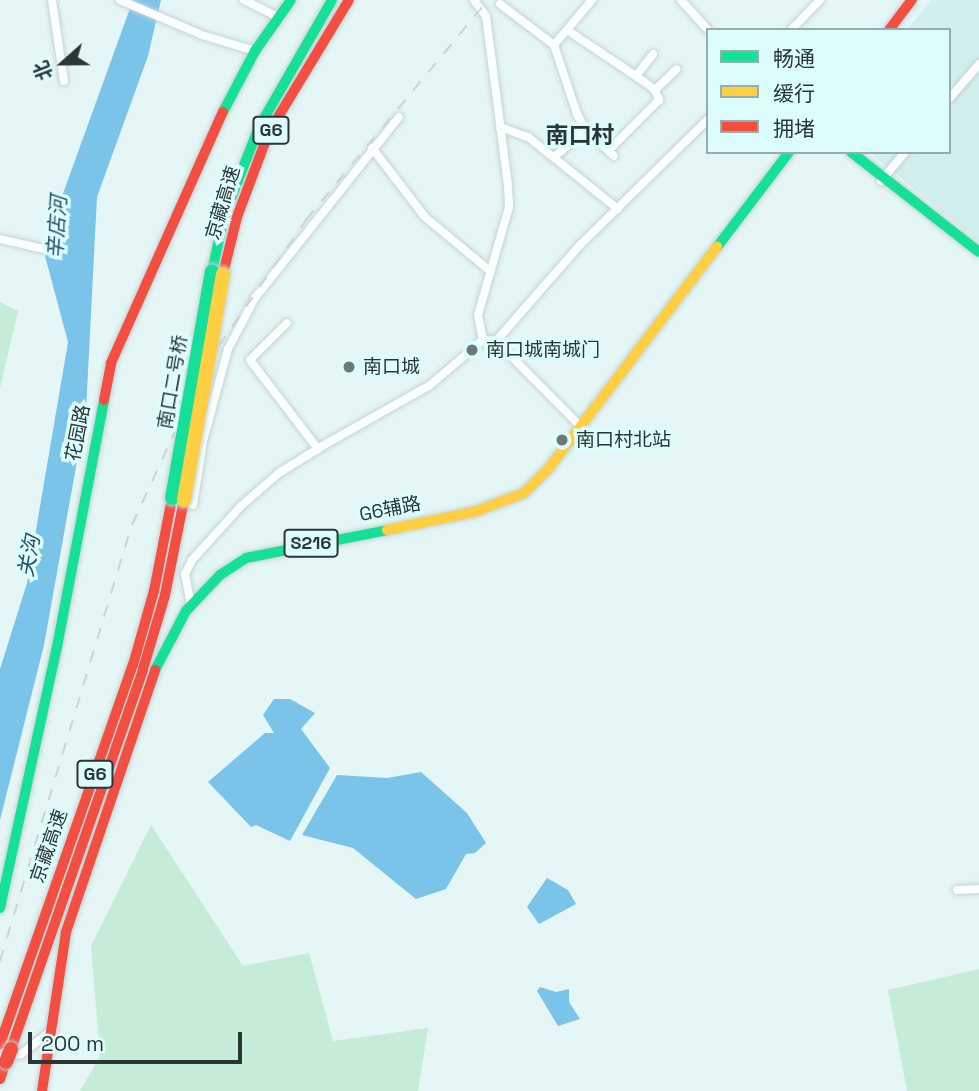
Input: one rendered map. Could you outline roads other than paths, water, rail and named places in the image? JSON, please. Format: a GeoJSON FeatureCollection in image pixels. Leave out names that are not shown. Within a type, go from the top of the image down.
{"type":"FeatureCollection","features":[{"type":"Feature","properties":{"kind":"main road","name":"花园路"},"geometry":{"type":"LineString","coordinates":[[0,908],[57,647],[111,363],[255,51],[291,0]]}},
{"type":"Feature","properties":{"kind":"main road","name":"京藏高速"},"geometry":{"type":"LineString","coordinates":[[217,273],[224,216],[259,127],[332,0]]}},
{"type":"Feature","properties":{"kind":"main road","name":"京藏高速"},"geometry":{"type":"LineString","coordinates":[[217,273],[269,132],[349,0]]}},
{"type":"Feature","properties":{"kind":"main road"},"geometry":{"type":"LineString","coordinates":[[891,28],[912,0]]}},
{"type":"Feature","properties":{"kind":"main road","name":"G6辅路"},"geometry":{"type":"LineString","coordinates":[[42,1091],[54,1028],[61,957],[73,909],[162,650],[191,605],[220,575],[246,558],[474,512],[511,500],[536,482],[787,154]]}},
{"type":"Feature","properties":{"kind":"main road"},"geometry":{"type":"LineString","coordinates":[[853,154],[979,252]]}},
{"type":"Feature","properties":{"kind":"main road","name":"南口二号桥"},"geometry":{"type":"LineString","coordinates":[[0,1079],[4,1053],[144,669],[165,595],[183,501],[217,273]]}},
{"type":"Feature","properties":{"kind":"street"},"geometry":{"type":"LineString","coordinates":[[52,0],[64,81]]}},
{"type":"Feature","properties":{"kind":"street"},"geometry":{"type":"LineString","coordinates":[[244,0],[280,18]]}},
{"type":"Feature","properties":{"kind":"street"},"geometry":{"type":"LineString","coordinates":[[474,0],[486,16],[509,207],[478,315],[483,340]]}},
{"type":"Feature","properties":{"kind":"street"},"geometry":{"type":"LineString","coordinates":[[554,45],[592,0]]}},
{"type":"Feature","properties":{"kind":"street"},"geometry":{"type":"LineString","coordinates":[[681,0],[706,28]]}},
{"type":"Feature","properties":{"kind":"street"},"geometry":{"type":"LineString","coordinates":[[793,28],[820,0]]}},
{"type":"Feature","properties":{"kind":"street"},"geometry":{"type":"LineString","coordinates":[[124,2],[155,16],[255,51]]}},
{"type":"Feature","properties":{"kind":"street"},"geometry":{"type":"LineString","coordinates":[[486,16],[501,2],[554,45],[569,97],[586,130],[612,153],[655,109],[659,100],[655,90],[567,30]]}},
{"type":"Feature","properties":{"kind":"street"},"geometry":{"type":"LineString","coordinates":[[636,76],[653,54]]}},
{"type":"Feature","properties":{"kind":"street"},"geometry":{"type":"LineString","coordinates":[[951,97],[979,64]]}},
{"type":"Feature","properties":{"kind":"street"},"geometry":{"type":"LineString","coordinates":[[655,90],[677,69]]}},
{"type":"Feature","properties":{"kind":"street"},"geometry":{"type":"LineString","coordinates":[[183,501],[204,441],[228,349],[255,299],[399,117]]}},
{"type":"Feature","properties":{"kind":"street"},"geometry":{"type":"LineString","coordinates":[[496,341],[580,245],[706,121]]}},
{"type":"Feature","properties":{"kind":"street"},"geometry":{"type":"LineString","coordinates":[[500,127],[528,137],[618,209]]}},
{"type":"Feature","properties":{"kind":"street"},"geometry":{"type":"LineString","coordinates":[[554,157],[586,130]]}},
{"type":"Feature","properties":{"kind":"street"},"geometry":{"type":"LineString","coordinates":[[373,148],[425,217],[490,271]]}},
{"type":"Feature","properties":{"kind":"street"},"geometry":{"type":"LineString","coordinates":[[882,179],[903,154]]}},
{"type":"Feature","properties":{"kind":"street"},"geometry":{"type":"LineString","coordinates":[[0,239],[44,249]]}},
{"type":"Feature","properties":{"kind":"street"},"geometry":{"type":"LineString","coordinates":[[288,323],[250,360],[318,449]]}},
{"type":"Feature","properties":{"kind":"street"},"geometry":{"type":"LineString","coordinates":[[191,605],[185,574],[192,560],[241,506],[318,449],[430,385],[483,340],[496,341],[581,426]]}},
{"type":"Feature","properties":{"kind":"street"},"geometry":{"type":"LineString","coordinates":[[957,890],[979,889]]}},
{"type":"Feature","properties":{"kind":"street"},"geometry":{"type":"LineString","coordinates":[[4,1053],[21,1054],[54,1028]]}},
{"type":"Feature","properties":{"kind":"water","name":"辛店河"},"geometry":{"type":"Polygon","coordinates":[[[133,0],[161,0],[148,56],[97,197],[86,411],[44,645],[0,820],[0,669],[27,583],[68,342],[45,256],[57,210],[133,0]]]}},
{"type":"Feature","properties":{"kind":"water"},"geometry":{"type":"Polygon","coordinates":[[[274,699],[290,699],[315,713],[301,729],[330,768],[290,841],[256,825],[251,827],[208,782],[265,733],[274,733],[263,715],[274,699]]]}},
{"type":"Feature","properties":{"kind":"water"},"geometry":{"type":"Polygon","coordinates":[[[421,772],[467,813],[486,843],[475,853],[466,854],[446,889],[416,899],[353,848],[302,835],[337,775],[387,778],[421,772]]]}},
{"type":"Feature","properties":{"kind":"water"},"geometry":{"type":"Polygon","coordinates":[[[547,878],[568,890],[576,904],[539,924],[527,907],[547,878]]]}},
{"type":"Feature","properties":{"kind":"water"},"geometry":{"type":"Polygon","coordinates":[[[540,987],[556,992],[569,989],[569,1002],[580,1019],[558,1026],[537,991],[540,987]]]}},
{"type":"Feature","properties":{"kind":"railway"},"geometry":{"type":"LineString","coordinates":[[0,961],[132,525],[205,366],[306,220],[488,0]]}},
{"type":"Feature","properties":{"kind":"place","name":"南口城南城门"},"geometry":{"type":"Point","coordinates":[472,350]}},
{"type":"Feature","properties":{"kind":"place","name":"南口城"},"geometry":{"type":"Point","coordinates":[349,367]}},
{"type":"Feature","properties":{"kind":"place","name":"南口村北站"},"geometry":{"type":"Point","coordinates":[562,440]}},
{"type":"Feature","properties":{"kind":"district","name":"南口村"},"geometry":{"type":"Point","coordinates":[580,135]}},
{"type":"Feature","properties":{"kind":"water label","name":"关沟"},"geometry":{"type":"Point","coordinates":[29,556]}}]}
